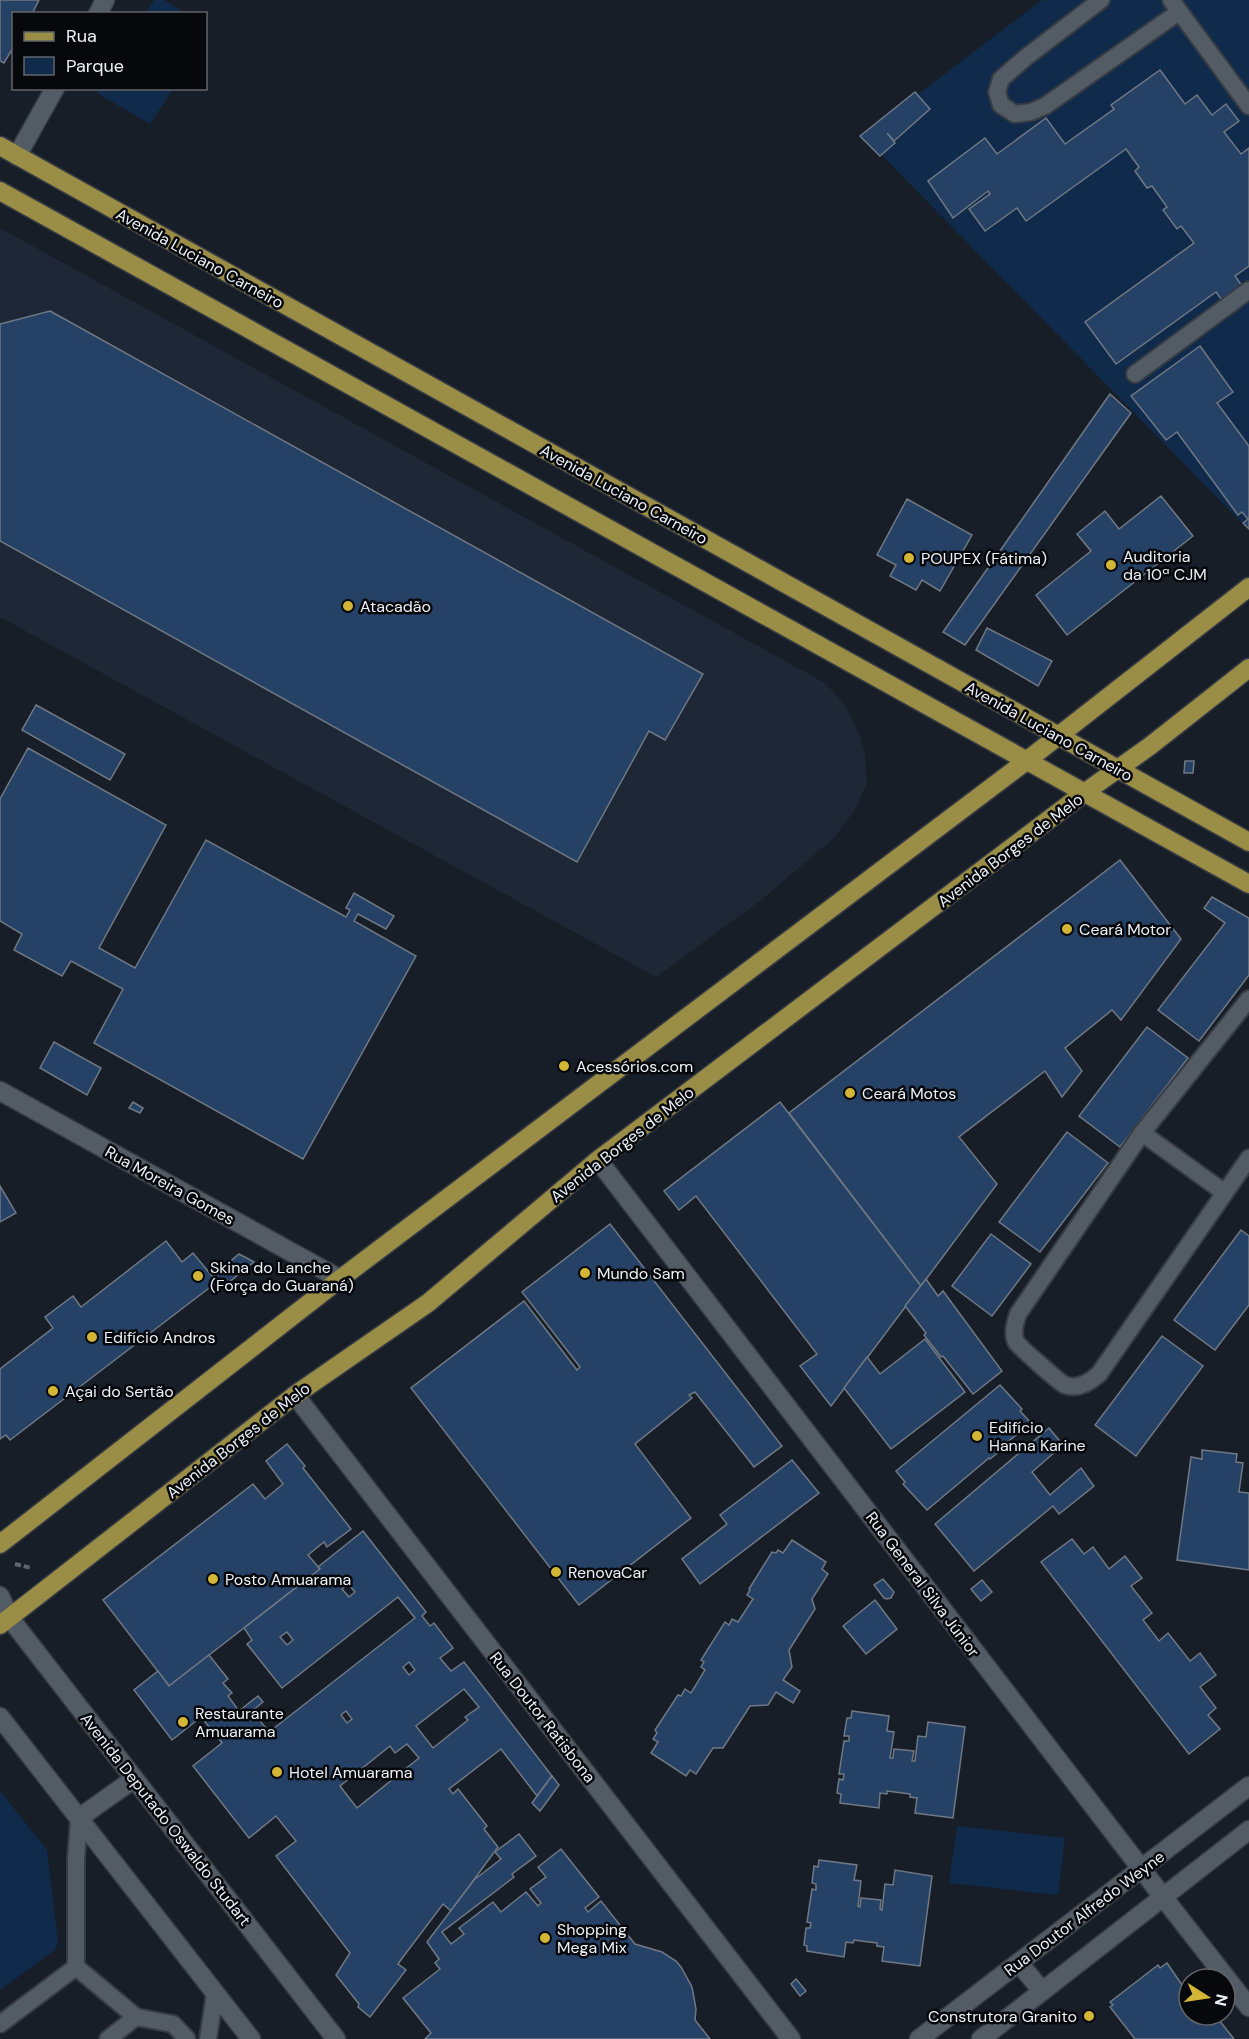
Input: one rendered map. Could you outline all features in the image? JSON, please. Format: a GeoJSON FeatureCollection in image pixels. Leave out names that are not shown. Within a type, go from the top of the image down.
{"type":"FeatureCollection","features":[{"type":"Feature","properties":{"kind":"main road","name":"Avenida Luciano Carneiro"},"geometry":{"type":"LineString","coordinates":[[0,146],[1249,842]]}},
{"type":"Feature","properties":{"kind":"main road"},"geometry":{"type":"LineString","coordinates":[[0,191],[1249,884]]}},
{"type":"Feature","properties":{"kind":"main road"},"geometry":{"type":"LineString","coordinates":[[0,1544],[340,1279],[1026,762],[1249,587]]}},
{"type":"Feature","properties":{"kind":"main road","name":"Avenida Borges de Melo"},"geometry":{"type":"LineString","coordinates":[[5,1621],[295,1395],[428,1303],[598,1160],[1084,793],[1118,770],[1249,668]]}},
{"type":"Feature","properties":{"kind":"street"},"geometry":{"type":"LineString","coordinates":[[17,156],[55,90]]}},
{"type":"Feature","properties":{"kind":"street","name":"Rua Moreira Gomes"},"geometry":{"type":"LineString","coordinates":[[0,1091],[340,1279]]}},
{"type":"Feature","properties":{"kind":"street","name":"Rua General Silva Júnior"},"geometry":{"type":"LineString","coordinates":[[598,1160],[1249,2007]]}},
{"type":"Feature","properties":{"kind":"street","name":"Rua Doutor Ratisbona"},"geometry":{"type":"LineString","coordinates":[[295,1395],[791,2039]]}},
{"type":"Feature","properties":{"kind":"street","name":"Avenida Deputado Oswaldo Studart"},"geometry":{"type":"LineString","coordinates":[[0,1596],[5,1621],[134,1779],[336,2039]]}},
{"type":"Feature","properties":{"kind":"street"},"geometry":{"type":"LineString","coordinates":[[0,1717],[251,2039]]}},
{"type":"Feature","properties":{"kind":"street"},"geometry":{"type":"LineString","coordinates":[[79,1818],[134,1779]]}},
{"type":"Feature","properties":{"kind":"street","name":"Rua Doutor Alfredo Weyne"},"geometry":{"type":"LineString","coordinates":[[919,2039],[1249,1786]]}},
{"type":"Feature","properties":{"kind":"street","name":"Rua Doutor Alfredo Weyne"},"geometry":{"type":"LineString","coordinates":[[981,2039],[1249,1830]]}},
{"type":"Feature","properties":{"kind":"street"},"geometry":{"type":"LineString","coordinates":[[1019,1963],[1042,1991]]}},
{"type":"Feature","properties":{"kind":"lane"},"geometry":{"type":"LineString","coordinates":[[1101,0],[1001,79],[997,92],[1001,105],[1015,114],[1031,112],[1045,106],[1175,6],[1249,106]]}},
{"type":"Feature","properties":{"kind":"lane"},"geometry":{"type":"LineString","coordinates":[[1135,374],[1249,290]]}},
{"type":"Feature","properties":{"kind":"lane"},"geometry":{"type":"LineString","coordinates":[[1249,999],[1142,1133],[1018,1314],[1013,1330],[1016,1344],[1065,1385],[1080,1386],[1090,1382],[1099,1374],[1249,1158]]}},
{"type":"Feature","properties":{"kind":"lane"},"geometry":{"type":"LineString","coordinates":[[1142,1133],[1224,1193]]}},
{"type":"Feature","properties":{"kind":"lane"},"geometry":{"type":"LineString","coordinates":[[76,1967],[76,1860],[79,1818]]}},
{"type":"Feature","properties":{"kind":"lane"},"geometry":{"type":"LineString","coordinates":[[76,1967],[136,2017],[173,2024],[186,2039]]}},
{"type":"Feature","properties":{"kind":"lane"},"geometry":{"type":"LineString","coordinates":[[0,2024],[76,1967]]}},
{"type":"Feature","properties":{"kind":"lane"},"geometry":{"type":"LineString","coordinates":[[208,2039],[215,1993]]}},
{"type":"Feature","properties":{"kind":"lane"},"geometry":{"type":"LineString","coordinates":[[108,2039],[136,2017]]}},
{"type":"Feature","properties":{"kind":"shaded area"},"geometry":{"type":"Polygon","coordinates":[[[0,228],[825,683],[846,706],[860,736],[865,755],[867,783],[855,810],[834,838],[760,901],[656,977],[0,617],[0,228]]]}},
{"type":"Feature","properties":{"kind":"green space"},"geometry":{"type":"Polygon","coordinates":[[[154,0],[164,0],[183,12],[147,12],[154,0]]]}},
{"type":"Feature","properties":{"kind":"green space"},"geometry":{"type":"Polygon","coordinates":[[[1042,0],[1249,0],[1249,530],[863,136],[1042,0]]]}},
{"type":"Feature","properties":{"kind":"green space"},"geometry":{"type":"Polygon","coordinates":[[[98,90],[172,90],[150,124],[97,93],[98,90]]]}},
{"type":"Feature","properties":{"kind":"green space"},"geometry":{"type":"Polygon","coordinates":[[[0,1791],[47,1850],[58,1942],[55,1950],[0,1990],[0,1791]]]}},
{"type":"Feature","properties":{"kind":"green space"},"geometry":{"type":"Polygon","coordinates":[[[957,1826],[1065,1838],[1058,1895],[949,1883],[957,1826]]]}},
{"type":"Feature","properties":{"kind":"building"},"geometry":{"type":"Polygon","coordinates":[[[0,0],[39,0],[33,12],[12,12],[12,49],[4,63],[0,61],[0,0]]]}},
{"type":"Feature","properties":{"kind":"building"},"geometry":{"type":"Polygon","coordinates":[[[1160,70],[1185,104],[1197,95],[1212,115],[1226,104],[1239,121],[1224,132],[1241,154],[1249,148],[1249,266],[1235,276],[1244,289],[1224,303],[1216,292],[1116,364],[1085,322],[1194,243],[1181,226],[1177,229],[1163,210],[1167,207],[1152,186],[1147,188],[1135,171],[1139,167],[1126,149],[1026,221],[1017,208],[985,231],[969,209],[990,194],[988,191],[953,218],[928,181],[985,138],[997,154],[1046,118],[1065,144],[1114,109],[1111,105],[1160,70]]]}},
{"type":"Feature","properties":{"kind":"building"},"geometry":{"type":"Polygon","coordinates":[[[915,92],[930,109],[894,141],[887,133],[895,143],[880,156],[860,136],[915,92]]]}},
{"type":"Feature","properties":{"kind":"building","name":"Atacadão"},"geometry":{"type":"Polygon","coordinates":[[[50,311],[703,674],[665,740],[649,731],[577,862],[0,541],[0,324],[50,311]]]}},
{"type":"Feature","properties":{"kind":"building"},"geometry":{"type":"Polygon","coordinates":[[[1200,346],[1233,392],[1217,403],[1249,446],[1249,529],[1243,523],[1248,519],[1242,512],[1238,515],[1177,432],[1166,440],[1131,396],[1200,346]]]}},
{"type":"Feature","properties":{"kind":"building"},"geometry":{"type":"Polygon","coordinates":[[[1110,394],[1131,413],[965,645],[943,632],[1110,394]]]}},
{"type":"Feature","properties":{"kind":"building"},"geometry":{"type":"Polygon","coordinates":[[[1161,496],[1193,536],[1067,635],[1036,595],[1091,551],[1077,534],[1105,511],[1119,529],[1161,496]]]}},
{"type":"Feature","properties":{"kind":"building"},"geometry":{"type":"Polygon","coordinates":[[[907,499],[972,535],[940,591],[922,580],[916,590],[890,576],[896,565],[877,555],[907,499]]]}},
{"type":"Feature","properties":{"kind":"building"},"geometry":{"type":"Polygon","coordinates":[[[987,628],[1052,661],[1038,686],[976,650],[987,628]]]}},
{"type":"Feature","properties":{"kind":"building"},"geometry":{"type":"Polygon","coordinates":[[[36,705],[125,754],[110,780],[22,730],[36,705]]]}},
{"type":"Feature","properties":{"kind":"building"},"geometry":{"type":"Polygon","coordinates":[[[28,748],[166,825],[99,948],[135,968],[206,840],[346,917],[350,910],[346,908],[354,893],[394,916],[386,929],[358,914],[354,921],[416,956],[303,1159],[94,1043],[123,989],[71,961],[62,976],[14,950],[22,934],[0,921],[0,799],[28,748]]]}},
{"type":"Feature","properties":{"kind":"building"},"geometry":{"type":"Polygon","coordinates":[[[1185,761],[1194,761],[1193,773],[1184,773],[1185,761]]]}},
{"type":"Feature","properties":{"kind":"building"},"geometry":{"type":"Polygon","coordinates":[[[1120,860],[1181,939],[1121,1020],[1112,1010],[1065,1048],[1082,1071],[1062,1097],[1045,1071],[959,1137],[997,1184],[921,1286],[789,1113],[1120,860]]]}},
{"type":"Feature","properties":{"kind":"building"},"geometry":{"type":"Polygon","coordinates":[[[1212,897],[1249,918],[1249,975],[1199,1041],[1158,1010],[1225,923],[1204,908],[1212,897]]]}},
{"type":"Feature","properties":{"kind":"building"},"geometry":{"type":"Polygon","coordinates":[[[1147,1027],[1188,1058],[1120,1147],[1079,1116],[1147,1027]]]}},
{"type":"Feature","properties":{"kind":"building"},"geometry":{"type":"Polygon","coordinates":[[[54,1042],[101,1068],[87,1095],[40,1068],[54,1042]]]}},
{"type":"Feature","properties":{"kind":"building"},"geometry":{"type":"Polygon","coordinates":[[[133,1102],[143,1108],[140,1113],[129,1108],[133,1102]]]}},
{"type":"Feature","properties":{"kind":"building"},"geometry":{"type":"Polygon","coordinates":[[[780,1102],[921,1286],[831,1406],[800,1366],[817,1354],[696,1196],[679,1210],[664,1191],[780,1102]]]}},
{"type":"Feature","properties":{"kind":"building"},"geometry":{"type":"Polygon","coordinates":[[[1067,1132],[1108,1163],[1040,1252],[999,1222],[1067,1132]]]}},
{"type":"Feature","properties":{"kind":"building"},"geometry":{"type":"Polygon","coordinates":[[[0,1186],[16,1213],[0,1222],[0,1186]]]}},
{"type":"Feature","properties":{"kind":"building"},"geometry":{"type":"Polygon","coordinates":[[[610,1224],[782,1446],[754,1467],[695,1392],[689,1395],[692,1398],[635,1444],[691,1518],[579,1605],[411,1388],[524,1301],[577,1370],[580,1367],[522,1292],[610,1224]]]}},
{"type":"Feature","properties":{"kind":"building"},"geometry":{"type":"Polygon","coordinates":[[[1241,1230],[1249,1236],[1249,1305],[1215,1350],[1174,1320],[1241,1230]]]}},
{"type":"Feature","properties":{"kind":"building"},"geometry":{"type":"Polygon","coordinates":[[[991,1234],[1031,1264],[992,1316],[952,1286],[991,1234]]]}},
{"type":"Feature","properties":{"kind":"building","name":"Edifício Andros"},"geometry":{"type":"Polygon","coordinates":[[[166,1241],[182,1262],[193,1253],[217,1282],[10,1440],[6,1435],[0,1439],[0,1369],[53,1328],[45,1317],[73,1296],[81,1307],[166,1241]]]}},
{"type":"Feature","properties":{"kind":"building"},"geometry":{"type":"Polygon","coordinates":[[[239,1254],[254,1262],[223,1287],[214,1275],[239,1254]]]}},
{"type":"Feature","properties":{"kind":"building"},"geometry":{"type":"Polygon","coordinates":[[[926,1279],[938,1296],[943,1291],[1002,1371],[973,1394],[924,1335],[926,1333],[905,1306],[926,1279]]]}},
{"type":"Feature","properties":{"kind":"building"},"geometry":{"type":"Polygon","coordinates":[[[1162,1336],[1203,1366],[1136,1456],[1095,1425],[1162,1336]]]}},
{"type":"Feature","properties":{"kind":"building"},"geometry":{"type":"Polygon","coordinates":[[[925,1339],[965,1392],[891,1449],[844,1388],[867,1357],[880,1374],[925,1339]]]}},
{"type":"Feature","properties":{"kind":"building","name":"Edifício Hanna Karine"},"geometry":{"type":"Polygon","coordinates":[[[1000,1385],[1022,1409],[1020,1411],[1031,1423],[927,1510],[903,1484],[905,1482],[896,1471],[1000,1385]]]}},
{"type":"Feature","properties":{"kind":"building"},"geometry":{"type":"Polygon","coordinates":[[[1049,1428],[1063,1445],[1032,1472],[1050,1495],[1081,1468],[1094,1486],[1059,1514],[1053,1506],[974,1571],[935,1524],[1049,1428]]]}},
{"type":"Feature","properties":{"kind":"building"},"geometry":{"type":"Polygon","coordinates":[[[287,1444],[351,1529],[327,1547],[324,1542],[308,1555],[320,1569],[169,1686],[103,1600],[253,1484],[265,1499],[283,1484],[266,1461],[287,1444]]]}},
{"type":"Feature","properties":{"kind":"building"},"geometry":{"type":"Polygon","coordinates":[[[1202,1450],[1237,1454],[1236,1462],[1243,1463],[1239,1492],[1249,1493],[1249,1570],[1177,1560],[1191,1457],[1202,1459],[1202,1450]]]}},
{"type":"Feature","properties":{"kind":"building"},"geometry":{"type":"Polygon","coordinates":[[[792,1460],[819,1493],[700,1584],[682,1559],[727,1524],[720,1515],[792,1460]]]}},
{"type":"Feature","properties":{"kind":"building","name":"Hotel Amuarama"},"geometry":{"type":"Polygon","coordinates":[[[363,1531],[426,1612],[422,1616],[430,1626],[434,1623],[453,1648],[440,1658],[451,1671],[464,1662],[552,1776],[537,1796],[501,1749],[449,1789],[453,1794],[458,1789],[487,1826],[484,1829],[498,1847],[451,1911],[443,1904],[400,1961],[398,1964],[406,1970],[370,2017],[358,2007],[359,2004],[336,1975],[350,1953],[276,1856],[296,1841],[276,1816],[249,1838],[193,1766],[222,1743],[201,1717],[172,1740],[134,1690],[158,1671],[169,1686],[209,1655],[228,1679],[223,1683],[232,1693],[228,1696],[239,1711],[258,1696],[263,1702],[252,1711],[269,1732],[415,1618],[398,1597],[282,1688],[247,1644],[252,1640],[244,1628],[320,1569],[318,1567],[363,1531]],[[348,1584],[342,1589],[349,1597],[355,1592],[348,1584]],[[287,1632],[280,1637],[287,1645],[293,1640],[287,1632]],[[409,1662],[403,1667],[409,1675],[415,1670],[409,1662]],[[464,1689],[416,1726],[433,1748],[468,1720],[465,1717],[479,1707],[464,1689]],[[346,1711],[341,1715],[347,1723],[352,1719],[346,1711]],[[407,1744],[395,1753],[390,1746],[340,1786],[357,1808],[419,1758],[407,1744]]]}},
{"type":"Feature","properties":{"kind":"building"},"geometry":{"type":"Polygon","coordinates":[[[1072,1539],[1084,1554],[1093,1547],[1109,1569],[1125,1556],[1142,1578],[1131,1586],[1152,1613],[1143,1620],[1159,1641],[1168,1633],[1190,1661],[1200,1653],[1216,1675],[1200,1687],[1216,1708],[1208,1715],[1220,1729],[1189,1754],[1041,1562],[1072,1539]]]}},
{"type":"Feature","properties":{"kind":"building"},"geometry":{"type":"Polygon","coordinates":[[[792,1540],[826,1562],[822,1569],[828,1574],[812,1599],[815,1609],[789,1650],[792,1667],[783,1680],[800,1691],[793,1703],[776,1692],[768,1705],[750,1706],[723,1748],[713,1748],[696,1774],[690,1770],[686,1776],[651,1753],[658,1742],[653,1739],[657,1733],[655,1730],[678,1695],[681,1696],[685,1689],[691,1693],[705,1670],[701,1667],[704,1662],[701,1660],[725,1622],[729,1625],[732,1619],[738,1622],[753,1599],[747,1595],[749,1589],[772,1552],[776,1553],[778,1550],[783,1553],[792,1540]]]}},
{"type":"Feature","properties":{"kind":"building"},"geometry":{"type":"Polygon","coordinates":[[[883,1579],[894,1592],[891,1598],[884,1598],[874,1585],[883,1579]]]}},
{"type":"Feature","properties":{"kind":"building"},"geometry":{"type":"Polygon","coordinates":[[[982,1580],[992,1592],[981,1601],[971,1589],[982,1580]]]}},
{"type":"Feature","properties":{"kind":"building"},"geometry":{"type":"Polygon","coordinates":[[[875,1600],[897,1629],[866,1654],[843,1626],[875,1600]]]}},
{"type":"Feature","properties":{"kind":"building"},"geometry":{"type":"Polygon","coordinates":[[[852,1711],[889,1716],[887,1731],[894,1732],[890,1758],[893,1758],[894,1749],[914,1751],[912,1761],[915,1761],[918,1736],[926,1737],[928,1722],[965,1727],[953,1818],[915,1813],[917,1798],[910,1797],[910,1794],[887,1791],[887,1794],[880,1793],[879,1808],[840,1803],[841,1794],[837,1793],[839,1779],[843,1780],[844,1774],[839,1774],[844,1741],[849,1741],[849,1736],[844,1736],[847,1718],[851,1718],[852,1711]]]}},
{"type":"Feature","properties":{"kind":"building"},"geometry":{"type":"Polygon","coordinates":[[[552,1776],[559,1785],[540,1811],[532,1803],[552,1776]]]}},
{"type":"Feature","properties":{"kind":"building","name":"Shopping Mega Mix"},"geometry":{"type":"Polygon","coordinates":[[[519,1834],[536,1856],[512,1874],[514,1877],[442,1932],[451,1944],[464,1934],[459,1928],[493,1902],[501,1912],[526,1892],[538,1906],[541,1903],[530,1889],[546,1877],[538,1867],[561,1849],[599,1897],[585,1908],[588,1912],[601,1901],[635,1944],[662,1952],[681,1967],[692,1987],[696,2009],[695,2020],[710,2039],[425,2039],[431,2033],[403,1998],[440,1969],[435,1963],[439,1959],[427,1942],[474,1880],[501,1859],[495,1852],[519,1834]]]}},
{"type":"Feature","properties":{"kind":"building"},"geometry":{"type":"Polygon","coordinates":[[[819,1860],[857,1865],[854,1880],[861,1881],[858,1906],[860,1907],[861,1898],[881,1900],[880,1909],[882,1910],[885,1884],[893,1885],[895,1870],[932,1876],[920,1966],[882,1961],[884,1947],[877,1946],[877,1943],[854,1940],[853,1943],[846,1942],[844,1957],[807,1951],[807,1946],[804,1945],[806,1928],[810,1928],[811,1923],[807,1922],[812,1889],[816,1890],[816,1884],[812,1883],[814,1866],[818,1867],[819,1860]]]}},
{"type":"Feature","properties":{"kind":"building"},"geometry":{"type":"Polygon","coordinates":[[[1167,1963],[1177,1978],[1177,2027],[1224,2027],[1234,2039],[1135,2039],[1110,2007],[1113,2005],[1110,2002],[1158,1965],[1160,1968],[1167,1963]]]}},
{"type":"Feature","properties":{"kind":"building"},"geometry":{"type":"Polygon","coordinates":[[[796,1979],[806,1991],[800,1996],[791,1984],[796,1979]]]}},
{"type":"Feature","properties":{"kind":"place","name":"POUPEX (Fátima)"},"geometry":{"type":"Point","coordinates":[909,558]}},
{"type":"Feature","properties":{"kind":"place","name":"Auditoria da 10ª CJM"},"geometry":{"type":"Point","coordinates":[1111,565]}},
{"type":"Feature","properties":{"kind":"place","name":"Atacadão"},"geometry":{"type":"Point","coordinates":[348,606]}},
{"type":"Feature","properties":{"kind":"place","name":"Ceará Motor"},"geometry":{"type":"Point","coordinates":[1067,929]}},
{"type":"Feature","properties":{"kind":"place","name":"Acessórios.com"},"geometry":{"type":"Point","coordinates":[564,1066]}},
{"type":"Feature","properties":{"kind":"place","name":"Ceará Motos"},"geometry":{"type":"Point","coordinates":[850,1093]}},
{"type":"Feature","properties":{"kind":"place","name":"Mundo Sam"},"geometry":{"type":"Point","coordinates":[585,1273]}},
{"type":"Feature","properties":{"kind":"place","name":"Skina do Lanche (Força do Guaraná)"},"geometry":{"type":"Point","coordinates":[198,1276]}},
{"type":"Feature","properties":{"kind":"place","name":"Edifício Andros"},"geometry":{"type":"Point","coordinates":[92,1337]}},
{"type":"Feature","properties":{"kind":"place","name":"Açai do Sertão"},"geometry":{"type":"Point","coordinates":[53,1391]}},
{"type":"Feature","properties":{"kind":"place","name":"Edifício Hanna Karine"},"geometry":{"type":"Point","coordinates":[977,1436]}},
{"type":"Feature","properties":{"kind":"place","name":"RenovaCar"},"geometry":{"type":"Point","coordinates":[556,1572]}},
{"type":"Feature","properties":{"kind":"place","name":"Posto Amuarama"},"geometry":{"type":"Point","coordinates":[213,1579]}},
{"type":"Feature","properties":{"kind":"place","name":"Restaurante Amuarama"},"geometry":{"type":"Point","coordinates":[183,1722]}},
{"type":"Feature","properties":{"kind":"place","name":"Hotel Amuarama"},"geometry":{"type":"Point","coordinates":[277,1772]}},
{"type":"Feature","properties":{"kind":"place","name":"Shopping Mega Mix"},"geometry":{"type":"Point","coordinates":[545,1938]}},
{"type":"Feature","properties":{"kind":"place","name":"Construtora Granito"},"geometry":{"type":"Point","coordinates":[1089,2016]}}]}
